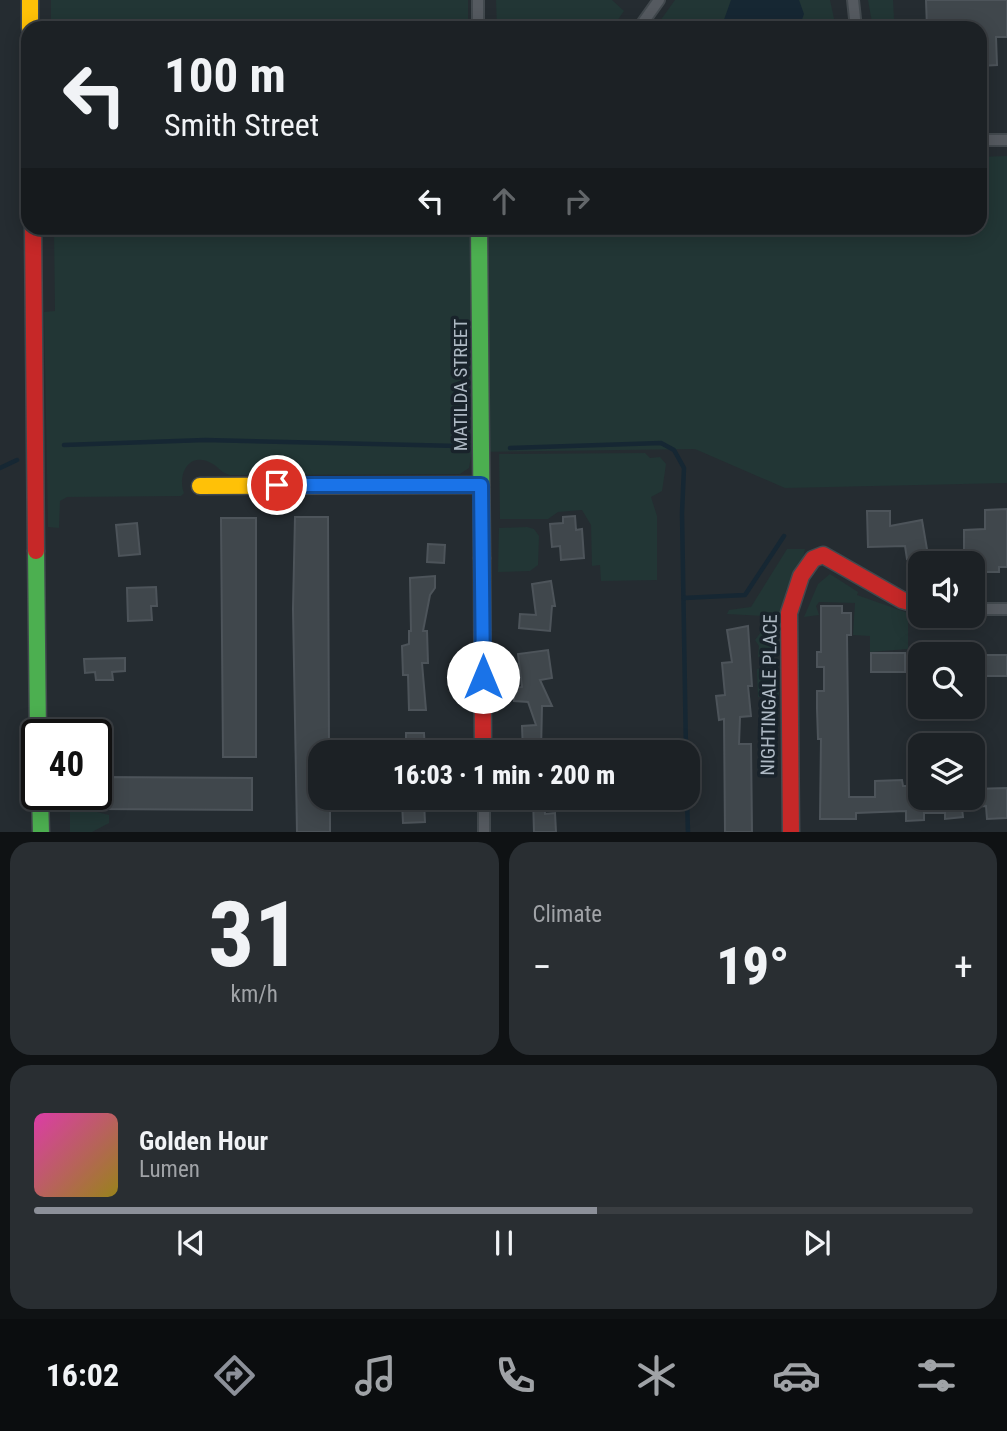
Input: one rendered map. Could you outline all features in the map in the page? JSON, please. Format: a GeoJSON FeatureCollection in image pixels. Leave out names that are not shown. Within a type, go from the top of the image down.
{"type":"FeatureCollection","features":[{"type":"Feature","properties":{"kind":"street"},"geometry":{"type":"LineString","coordinates":[[30,0],[30,21]]}},
{"type":"Feature","properties":{"kind":"street"},"geometry":{"type":"LineString","coordinates":[[478,0],[478,21]]}},
{"type":"Feature","properties":{"kind":"street"},"geometry":{"type":"LineString","coordinates":[[644,21],[659,0]]}},
{"type":"Feature","properties":{"kind":"street"},"geometry":{"type":"LineString","coordinates":[[853,0],[855,21]]}},
{"type":"Feature","properties":{"kind":"street"},"geometry":{"type":"LineString","coordinates":[[987,140],[1007,140]]}},
{"type":"Feature","properties":{"kind":"street"},"geometry":{"type":"LineString","coordinates":[[33,235],[38,719]]}},
{"type":"Feature","properties":{"kind":"street","name":"MATILDA STREET"},"geometry":{"type":"LineString","coordinates":[[480,235],[484,740]]}},
{"type":"Feature","properties":{"kind":"street"},"geometry":{"type":"LineString","coordinates":[[200,486],[481,485]]}},
{"type":"Feature","properties":{"kind":"street","name":"NIGHTINGALE PLACE"},"geometry":{"type":"LineString","coordinates":[[790,832],[789,613],[801,576],[813,559],[823,555],[908,602]]}},
{"type":"Feature","properties":{"kind":"street"},"geometry":{"type":"LineString","coordinates":[[985,609],[1007,609]]}},
{"type":"Feature","properties":{"kind":"street"},"geometry":{"type":"LineString","coordinates":[[40,810],[41,832]]}},
{"type":"Feature","properties":{"kind":"street"},"geometry":{"type":"LineString","coordinates":[[484,810],[484,832]]}},
{"type":"Feature","properties":{"kind":"green space"},"geometry":{"type":"Polygon","coordinates":[[[51,0],[468,0],[468,21],[51,21],[51,0]]]}},
{"type":"Feature","properties":{"kind":"green space"},"geometry":{"type":"Polygon","coordinates":[[[496,0],[612,0],[624,11],[617,21],[497,21],[496,0]]]}},
{"type":"Feature","properties":{"kind":"green space"},"geometry":{"type":"Polygon","coordinates":[[[675,0],[830,0],[834,21],[660,21],[675,0]]]}},
{"type":"Feature","properties":{"kind":"green space"},"geometry":{"type":"Polygon","coordinates":[[[868,0],[893,0],[894,19],[872,21],[868,0]]]}},
{"type":"Feature","properties":{"kind":"green space"},"geometry":{"type":"Polygon","coordinates":[[[1007,156],[1007,483],[785,488],[695,449],[472,452],[469,468],[460,474],[230,475],[211,463],[197,460],[191,462],[184,472],[184,493],[181,496],[67,497],[60,501],[59,528],[48,527],[44,312],[55,311],[54,235],[987,235],[987,157],[1007,156]]]}},
{"type":"Feature","properties":{"kind":"green space"},"geometry":{"type":"Polygon","coordinates":[[[645,453],[650,458],[660,457],[666,464],[662,491],[651,497],[657,516],[657,580],[601,581],[600,565],[592,566],[591,525],[582,510],[558,512],[548,519],[500,519],[499,454],[645,453]]]}},
{"type":"Feature","properties":{"kind":"green space"},"geometry":{"type":"Polygon","coordinates":[[[499,528],[534,529],[539,536],[538,565],[530,571],[498,572],[499,528]]]}},
{"type":"Feature","properties":{"kind":"green space"},"geometry":{"type":"Polygon","coordinates":[[[787,549],[805,549],[802,563],[786,590],[780,617],[727,614],[729,610],[751,607],[787,549]]]}},
{"type":"Feature","properties":{"kind":"green space"},"geometry":{"type":"Polygon","coordinates":[[[830,574],[858,592],[857,595],[908,613],[908,649],[870,652],[870,636],[853,635],[855,603],[819,602],[816,606],[819,615],[804,617],[818,584],[830,574]]]}},
{"type":"Feature","properties":{"kind":"green space"},"geometry":{"type":"Polygon","coordinates":[[[764,628],[778,628],[779,656],[758,657],[759,646],[755,640],[764,628]]]}},
{"type":"Feature","properties":{"kind":"green space"},"geometry":{"type":"Polygon","coordinates":[[[778,668],[779,696],[758,697],[757,669],[778,668]]]}},
{"type":"Feature","properties":{"kind":"green space"},"geometry":{"type":"Polygon","coordinates":[[[70,810],[97,810],[109,815],[109,823],[92,832],[70,832],[70,810]]]}},
{"type":"Feature","properties":{"kind":"water"},"geometry":{"type":"Polygon","coordinates":[[[731,0],[799,0],[804,14],[802,21],[724,21],[731,0]]]}},
{"type":"Feature","properties":{"kind":"building"},"geometry":{"type":"Polygon","coordinates":[[[926,0],[1007,0],[1007,37],[996,37],[997,65],[987,66],[987,21],[927,21],[926,0]]]}},
{"type":"Feature","properties":{"kind":"building"},"geometry":{"type":"Polygon","coordinates":[[[1007,509],[1007,567],[999,567],[999,572],[985,572],[985,551],[964,551],[964,530],[985,529],[985,510],[1007,509]]]}},
{"type":"Feature","properties":{"kind":"building"},"geometry":{"type":"Polygon","coordinates":[[[867,511],[890,511],[890,526],[922,520],[927,551],[908,551],[907,559],[905,546],[868,547],[867,511]]]}},
{"type":"Feature","properties":{"kind":"building"},"geometry":{"type":"Polygon","coordinates":[[[575,516],[576,530],[582,529],[584,558],[561,560],[560,546],[552,547],[550,524],[563,523],[563,517],[575,516]]]}},
{"type":"Feature","properties":{"kind":"building"},"geometry":{"type":"Polygon","coordinates":[[[295,517],[328,517],[329,740],[308,740],[308,810],[330,810],[330,832],[297,832],[293,609],[295,517]]]}},
{"type":"Feature","properties":{"kind":"building"},"geometry":{"type":"Polygon","coordinates":[[[221,518],[256,518],[256,757],[223,757],[221,518]]]}},
{"type":"Feature","properties":{"kind":"building"},"geometry":{"type":"Polygon","coordinates":[[[137,523],[140,554],[119,556],[116,525],[137,523]]]}},
{"type":"Feature","properties":{"kind":"building"},"geometry":{"type":"Polygon","coordinates":[[[428,544],[445,545],[444,563],[427,562],[428,544]]]}},
{"type":"Feature","properties":{"kind":"building"},"geometry":{"type":"Polygon","coordinates":[[[435,576],[435,588],[430,595],[423,631],[427,631],[428,663],[422,663],[426,710],[409,710],[408,675],[403,675],[402,646],[409,644],[411,631],[410,578],[435,576]]]}},
{"type":"Feature","properties":{"kind":"building"},"geometry":{"type":"Polygon","coordinates":[[[551,581],[555,606],[552,606],[550,631],[519,628],[520,614],[536,615],[532,584],[551,581]]]}},
{"type":"Feature","properties":{"kind":"building"},"geometry":{"type":"Polygon","coordinates":[[[156,587],[157,606],[151,606],[152,620],[128,621],[127,588],[156,587]]]}},
{"type":"Feature","properties":{"kind":"building"},"geometry":{"type":"Polygon","coordinates":[[[821,606],[842,606],[842,613],[851,613],[851,635],[847,635],[849,797],[875,797],[875,781],[902,780],[903,786],[908,786],[908,810],[962,810],[963,817],[945,819],[945,813],[924,813],[924,820],[906,821],[906,811],[856,813],[856,819],[820,819],[821,739],[818,739],[817,691],[824,691],[824,667],[817,667],[817,652],[821,652],[821,606]]]}},
{"type":"Feature","properties":{"kind":"building"},"geometry":{"type":"Polygon","coordinates":[[[748,626],[751,716],[740,717],[739,744],[751,744],[752,832],[725,832],[724,719],[719,720],[716,696],[725,695],[722,663],[732,662],[727,630],[748,626]]]}},
{"type":"Feature","properties":{"kind":"building"},"geometry":{"type":"Polygon","coordinates":[[[548,650],[552,678],[540,680],[552,706],[542,706],[541,740],[523,740],[522,726],[536,725],[528,702],[514,701],[514,688],[522,687],[518,654],[548,650]]]}},
{"type":"Feature","properties":{"kind":"building"},"geometry":{"type":"Polygon","coordinates":[[[871,653],[905,653],[905,672],[871,672],[871,653]]]}},
{"type":"Feature","properties":{"kind":"building"},"geometry":{"type":"Polygon","coordinates":[[[985,655],[1007,655],[1007,676],[986,676],[985,655]]]}},
{"type":"Feature","properties":{"kind":"building"},"geometry":{"type":"Polygon","coordinates":[[[125,658],[125,671],[112,672],[113,680],[96,680],[95,672],[85,673],[84,659],[125,658]]]}},
{"type":"Feature","properties":{"kind":"building"},"geometry":{"type":"Polygon","coordinates":[[[406,733],[424,733],[424,740],[406,740],[406,733]]]}},
{"type":"Feature","properties":{"kind":"building"},"geometry":{"type":"Polygon","coordinates":[[[112,777],[252,778],[252,810],[112,809],[112,777]]]}},
{"type":"Feature","properties":{"kind":"building"},"geometry":{"type":"Polygon","coordinates":[[[1007,788],[1007,818],[987,819],[985,789],[1007,788]]]}},
{"type":"Feature","properties":{"kind":"building"},"geometry":{"type":"Polygon","coordinates":[[[402,810],[424,810],[425,822],[403,823],[402,810]]]}},
{"type":"Feature","properties":{"kind":"building"},"geometry":{"type":"Polygon","coordinates":[[[533,810],[545,810],[545,814],[555,813],[556,832],[534,832],[533,810]]]}},
{"type":"Feature","properties":{"kind":"waterway"},"geometry":{"type":"LineString","coordinates":[[64,445],[205,440],[459,446]]}},
{"type":"Feature","properties":{"kind":"waterway"},"geometry":{"type":"LineString","coordinates":[[510,448],[661,443],[674,450],[684,468],[682,513],[686,740]]}},
{"type":"Feature","properties":{"kind":"waterway"},"geometry":{"type":"LineString","coordinates":[[0,468],[17,460]]}},
{"type":"Feature","properties":{"kind":"waterway"},"geometry":{"type":"LineString","coordinates":[[684,598],[745,595],[784,536]]}},
{"type":"Feature","properties":{"kind":"waterway"},"geometry":{"type":"LineString","coordinates":[[687,810],[688,832]]}},
{"type":"Feature","properties":{"kind":"traffic: fast"},"geometry":{"type":"LineString","coordinates":[[479,235],[482,558]]}},
{"type":"Feature","properties":{"kind":"traffic: fast"},"geometry":{"type":"LineString","coordinates":[[36,551],[38,719]]}},
{"type":"Feature","properties":{"kind":"traffic: fast"},"geometry":{"type":"LineString","coordinates":[[40,810],[41,832]]}},
{"type":"Feature","properties":{"kind":"traffic: slow"},"geometry":{"type":"LineString","coordinates":[[30,0],[30,21]]}},
{"type":"Feature","properties":{"kind":"traffic: slow"},"geometry":{"type":"LineString","coordinates":[[200,486],[481,485]]}},
{"type":"Feature","properties":{"kind":"traffic: jam"},"geometry":{"type":"LineString","coordinates":[[33,235],[36,551]]}},
{"type":"Feature","properties":{"kind":"traffic: jam"},"geometry":{"type":"LineString","coordinates":[[791,832],[789,613],[801,576],[813,559],[823,555],[908,602]]}},
{"type":"Feature","properties":{"kind":"traffic: jam"},"geometry":{"type":"LineString","coordinates":[[482,558],[483,740]]}},
{"type":"Feature","properties":{"kind":"route"},"geometry":{"type":"LineString","coordinates":[[277,485],[481,485],[483,677]]}}]}
